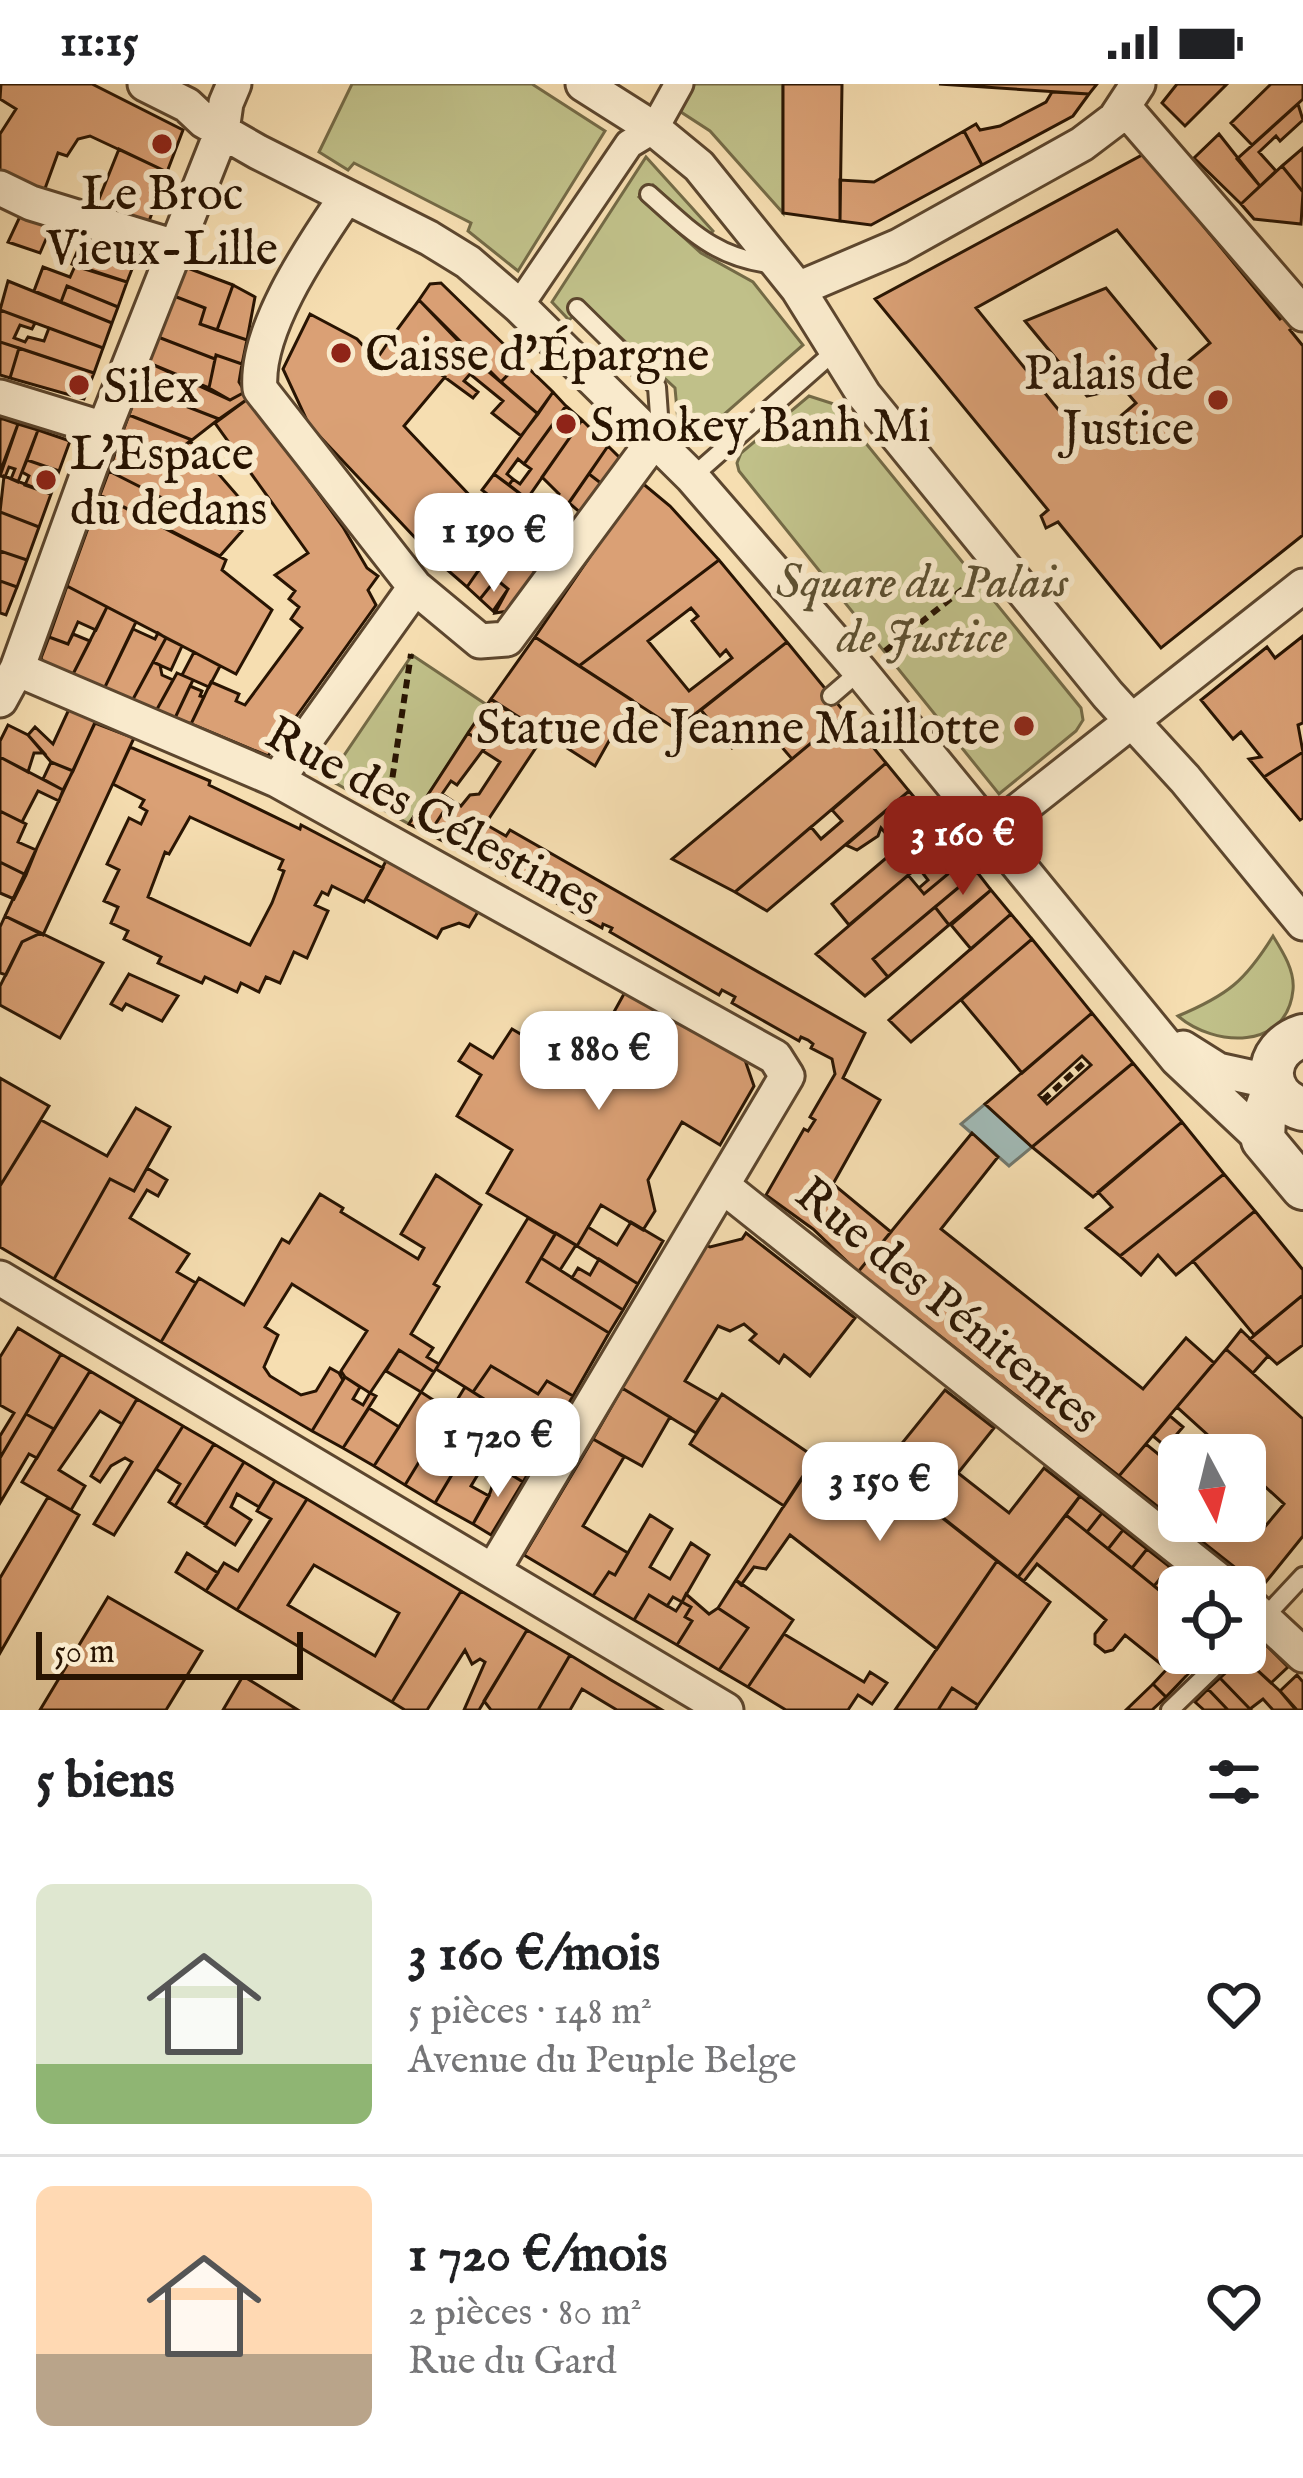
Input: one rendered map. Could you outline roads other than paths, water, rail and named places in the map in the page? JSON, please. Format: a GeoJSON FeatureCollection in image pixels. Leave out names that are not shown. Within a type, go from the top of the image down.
{"type":"FeatureCollection","features":[{"type":"Feature","properties":{"kind":"street"},"geometry":{"type":"LineString","coordinates":[[145,84],[187,105],[222,131],[468,262],[519,306],[692,477],[860,671],[1140,1013],[1202,1085],[1263,1140],[1303,1188]]}},
{"type":"Feature","properties":{"kind":"street"},"geometry":{"type":"LineString","coordinates":[[0,700],[17,669],[104,429],[222,131],[226,103],[235,84]]}},
{"type":"Feature","properties":{"kind":"street"},"geometry":{"type":"LineString","coordinates":[[584,84],[699,166],[790,278],[864,395],[1303,923]]}},
{"type":"Feature","properties":{"kind":"street"},"geometry":{"type":"LineString","coordinates":[[519,306],[629,144],[653,129],[679,84]]}},
{"type":"Feature","properties":{"kind":"street"},"geometry":{"type":"LineString","coordinates":[[790,278],[919,235],[1082,144],[1115,119],[1131,96],[1290,275],[1303,314]]}},
{"type":"Feature","properties":{"kind":"street"},"geometry":{"type":"LineString","coordinates":[[0,188],[31,203],[176,247]]}},
{"type":"Feature","properties":{"kind":"street"},"geometry":{"type":"LineString","coordinates":[[346,197],[305,259],[283,304],[259,368],[260,389],[415,587],[480,641],[507,639],[655,439]]}},
{"type":"Feature","properties":{"kind":"street"},"geometry":{"type":"LineString","coordinates":[[0,397],[104,429]]}},
{"type":"Feature","properties":{"kind":"street"},"geometry":{"type":"LineString","coordinates":[[991,832],[1303,586]]}},
{"type":"Feature","properties":{"kind":"street"},"geometry":{"type":"LineString","coordinates":[[277,780],[415,587]]}},
{"type":"Feature","properties":{"kind":"street","name":"Rue des Célestines"},"geometry":{"type":"LineString","coordinates":[[17,669],[277,780],[776,1057],[787,1076],[724,1187]]}},
{"type":"Feature","properties":{"kind":"street"},"geometry":{"type":"LineString","coordinates":[[1140,1013],[1210,1066],[1283,1093]]}},
{"type":"Feature","properties":{"kind":"street"},"geometry":{"type":"LineString","coordinates":[[1283,1093],[1271,1069],[1286,1042],[1303,1036]]}},
{"type":"Feature","properties":{"kind":"street"},"geometry":{"type":"LineString","coordinates":[[1263,1140],[1264,1117],[1283,1093]]}},
{"type":"Feature","properties":{"kind":"street"},"geometry":{"type":"LineString","coordinates":[[493,1571],[724,1187]]}},
{"type":"Feature","properties":{"kind":"street","name":"Rue des Pénitentes"},"geometry":{"type":"LineString","coordinates":[[724,1187],[1201,1566]]}},
{"type":"Feature","properties":{"kind":"street"},"geometry":{"type":"LineString","coordinates":[[0,1277],[726,1710]]}},
{"type":"Feature","properties":{"kind":"street"},"geometry":{"type":"LineString","coordinates":[[1266,1629],[1303,1655]]}},
{"type":"Feature","properties":{"kind":"lane"},"geometry":{"type":"LineString","coordinates":[[649,194],[706,245],[790,278]]}},
{"type":"Feature","properties":{"kind":"lane"},"geometry":{"type":"LineString","coordinates":[[577,308],[657,387],[655,439]]}},
{"type":"Feature","properties":{"kind":"lane"},"geometry":{"type":"LineString","coordinates":[[692,477],[835,351]]}},
{"type":"Feature","properties":{"kind":"lane"},"geometry":{"type":"LineString","coordinates":[[831,696],[860,671]]}},
{"type":"Feature","properties":{"kind":"lane"},"geometry":{"type":"LineString","coordinates":[[1266,1607],[1303,1576]]}},
{"type":"Feature","properties":{"kind":"lane"},"geometry":{"type":"LineString","coordinates":[[1169,1710],[1207,1674]]}},
{"type":"Feature","properties":{"kind":"water"},"geometry":{"type":"Polygon","coordinates":[[[985,1104],[1032,1147],[1009,1166],[961,1124],[985,1104]]]}},
{"type":"Feature","properties":{"kind":"place","name":"Le Broc Vieux-Lille"},"geometry":{"type":"Point","coordinates":[162,144]}},
{"type":"Feature","properties":{"kind":"place","name":"Caisse d'Épargne"},"geometry":{"type":"Point","coordinates":[341,353]}},
{"type":"Feature","properties":{"kind":"place","name":"Silex"},"geometry":{"type":"Point","coordinates":[79,385]}},
{"type":"Feature","properties":{"kind":"place","name":"Palais de Justice"},"geometry":{"type":"Point","coordinates":[1218,400]}},
{"type":"Feature","properties":{"kind":"place","name":"Smokey Banh Mi"},"geometry":{"type":"Point","coordinates":[566,424]}},
{"type":"Feature","properties":{"kind":"place","name":"L'Espace du dedans"},"geometry":{"type":"Point","coordinates":[46,480]}},
{"type":"Feature","properties":{"kind":"place","name":"Statue de Jeanne Maillotte"},"geometry":{"type":"Point","coordinates":[1024,726]}},
{"type":"Feature","properties":{"kind":"park label","name":"Square du Palais de Justice"},"geometry":{"type":"Point","coordinates":[922,608]}}]}
